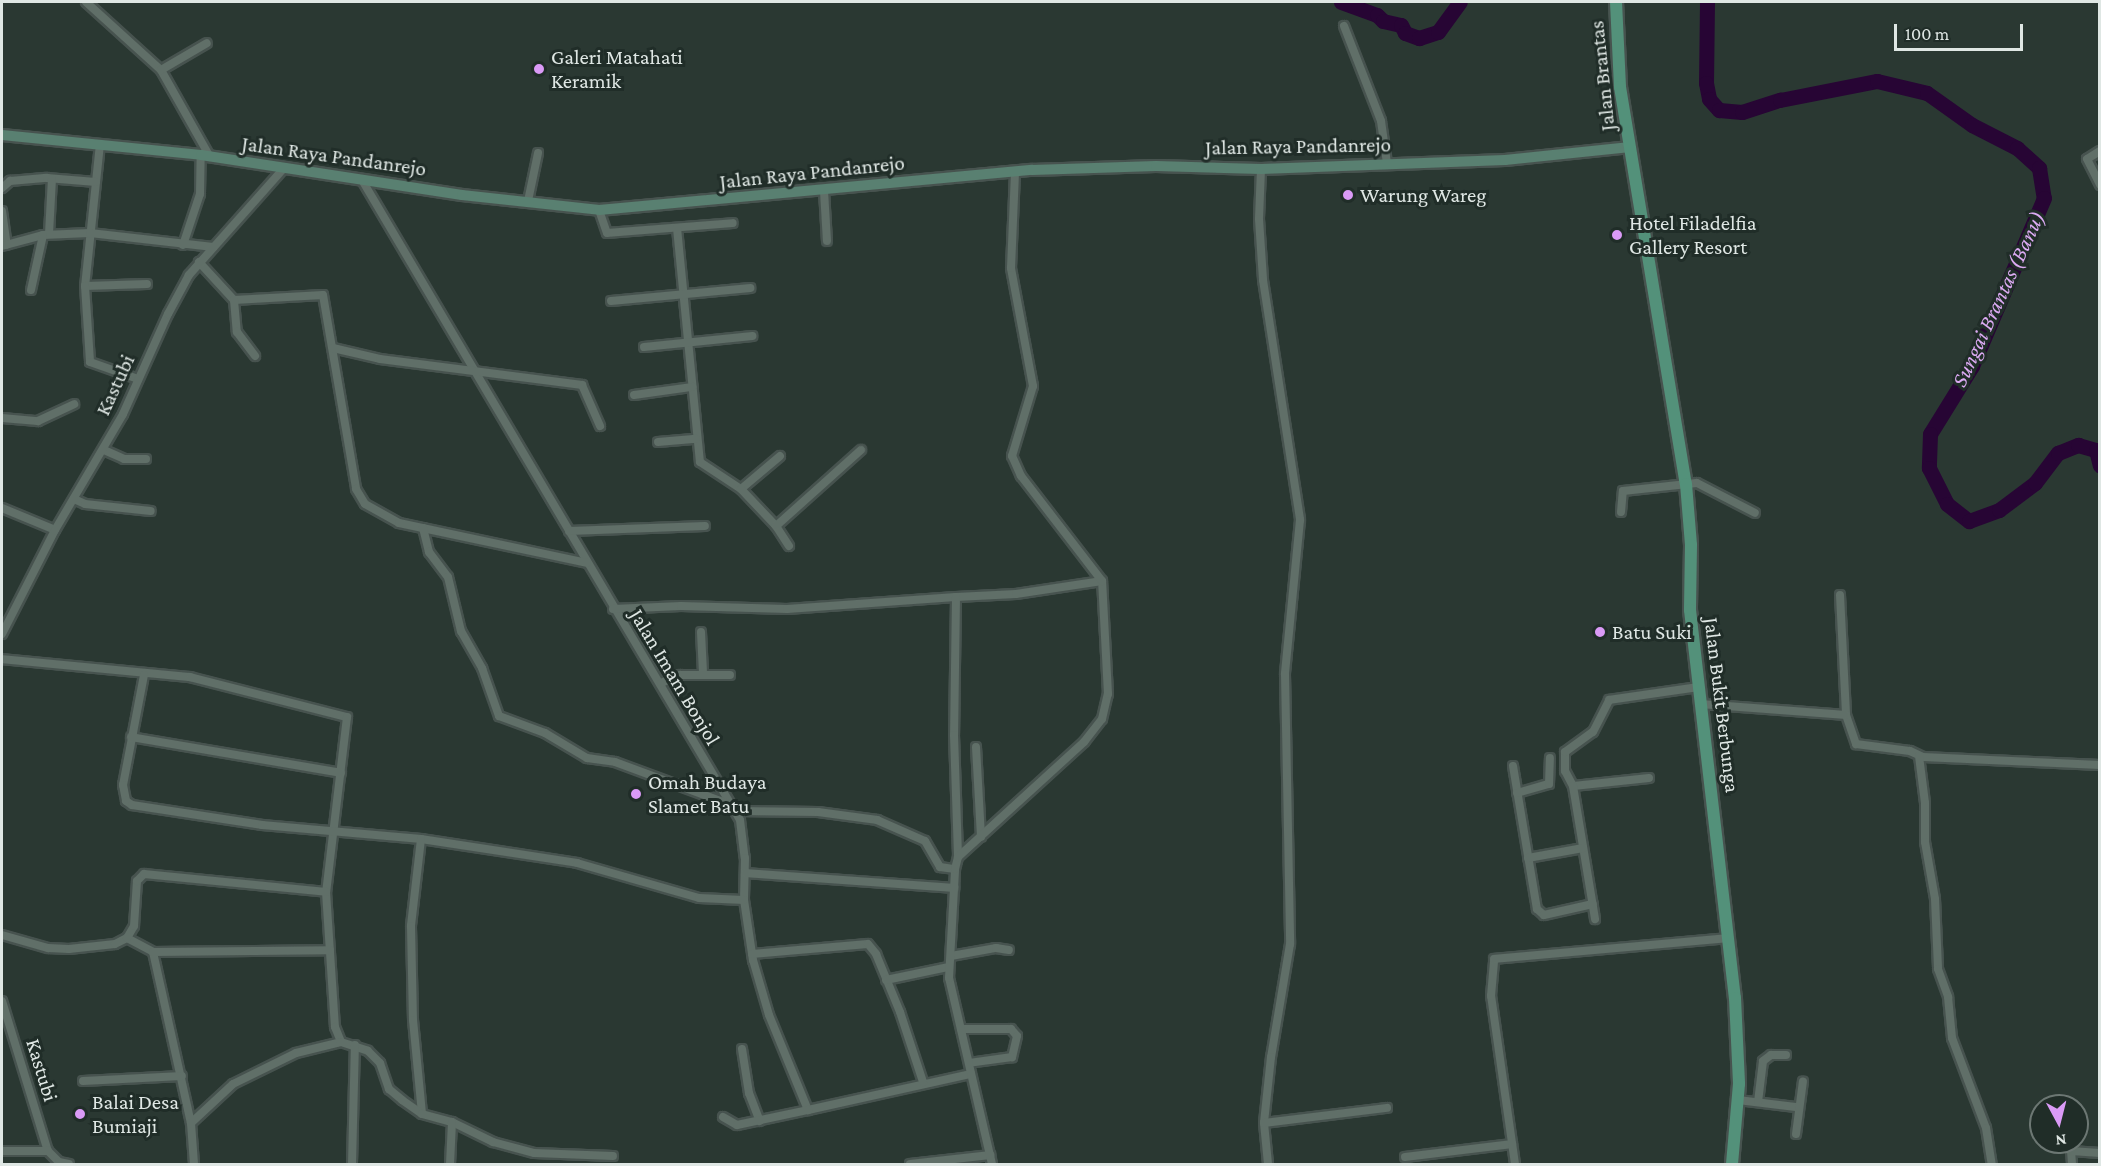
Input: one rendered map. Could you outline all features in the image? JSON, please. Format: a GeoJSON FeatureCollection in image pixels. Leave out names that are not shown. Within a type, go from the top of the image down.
{"type":"FeatureCollection","features":[{"type":"Feature","properties":{"kind":"main road","name":"Jalan Brantas"},"geometry":{"type":"LineString","coordinates":[[1615,2],[1616,51],[1630,147]]}},
{"type":"Feature","properties":{"kind":"main road","name":"Jalan Raya Pandanrejo"},"geometry":{"type":"LineString","coordinates":[[2,135],[205,156],[362,180],[599,210],[824,191],[1015,171],[1261,169],[1505,160],[1630,147]]}},
{"type":"Feature","properties":{"kind":"main road","name":"Jalan Bukit Berbunga"},"geometry":{"type":"LineString","coordinates":[[1630,147],[1686,484],[1691,545],[1690,610],[1735,998],[1738,1100],[1732,1164]]}},
{"type":"Feature","properties":{"kind":"street"},"geometry":{"type":"LineString","coordinates":[[86,2],[161,69],[205,156],[200,194],[183,245]]}},
{"type":"Feature","properties":{"kind":"street"},"geometry":{"type":"LineString","coordinates":[[1344,26],[1381,121],[1387,163]]}},
{"type":"Feature","properties":{"kind":"street"},"geometry":{"type":"LineString","coordinates":[[161,69],[207,43]]}},
{"type":"Feature","properties":{"kind":"street"},"geometry":{"type":"LineString","coordinates":[[100,144],[85,286],[90,362],[138,378]]}},
{"type":"Feature","properties":{"kind":"street"},"geometry":{"type":"LineString","coordinates":[[2100,151],[2087,159],[2100,185]]}},
{"type":"Feature","properties":{"kind":"street"},"geometry":{"type":"LineString","coordinates":[[528,201],[538,153]]}},
{"type":"Feature","properties":{"kind":"street","name":"Kastubi"},"geometry":{"type":"LineString","coordinates":[[2,634],[55,530],[104,450],[168,314],[199,262],[284,168]]}},
{"type":"Feature","properties":{"kind":"street"},"geometry":{"type":"LineString","coordinates":[[1261,169],[1259,219],[1263,280],[1300,520],[1285,674],[1290,944],[1274,1035],[1264,1123],[1268,1164]]}},
{"type":"Feature","properties":{"kind":"street"},"geometry":{"type":"LineString","coordinates":[[958,857],[1070,759],[1102,719],[1108,694],[1102,581],[1013,462],[1012,448],[1033,386],[1011,268],[1015,171]]}},
{"type":"Feature","properties":{"kind":"street"},"geometry":{"type":"LineString","coordinates":[[2,188],[10,181],[52,179],[96,182]]}},
{"type":"Feature","properties":{"kind":"street"},"geometry":{"type":"LineString","coordinates":[[31,290],[46,235],[52,179]]}},
{"type":"Feature","properties":{"kind":"street","name":"Jalan Imam Bonjol"},"geometry":{"type":"LineString","coordinates":[[362,180],[613,609],[661,682],[733,808],[743,829],[744,900],[752,954],[769,1015],[808,1110]]}},
{"type":"Feature","properties":{"kind":"street"},"geometry":{"type":"LineString","coordinates":[[824,191],[827,241]]}},
{"type":"Feature","properties":{"kind":"street"},"geometry":{"type":"LineString","coordinates":[[599,210],[602,228],[607,233],[733,223]]}},
{"type":"Feature","properties":{"kind":"street"},"geometry":{"type":"LineString","coordinates":[[2,211],[4,245],[46,235],[90,233],[213,248]]}},
{"type":"Feature","properties":{"kind":"street"},"geometry":{"type":"LineString","coordinates":[[677,228],[696,439],[702,465],[741,489],[776,526],[789,546]]}},
{"type":"Feature","properties":{"kind":"street"},"geometry":{"type":"LineString","coordinates":[[199,262],[234,300],[237,332],[255,356]]}},
{"type":"Feature","properties":{"kind":"street"},"geometry":{"type":"LineString","coordinates":[[85,286],[147,284]]}},
{"type":"Feature","properties":{"kind":"street"},"geometry":{"type":"LineString","coordinates":[[611,300],[750,288]]}},
{"type":"Feature","properties":{"kind":"street"},"geometry":{"type":"LineString","coordinates":[[234,300],[323,295],[357,495],[391,520],[587,563]]}},
{"type":"Feature","properties":{"kind":"street"},"geometry":{"type":"LineString","coordinates":[[644,347],[688,340],[752,336]]}},
{"type":"Feature","properties":{"kind":"street"},"geometry":{"type":"LineString","coordinates":[[333,348],[380,359],[582,385],[600,426]]}},
{"type":"Feature","properties":{"kind":"street"},"geometry":{"type":"LineString","coordinates":[[634,395],[692,387]]}},
{"type":"Feature","properties":{"kind":"street"},"geometry":{"type":"LineString","coordinates":[[2,418],[38,421],[74,404]]}},
{"type":"Feature","properties":{"kind":"street"},"geometry":{"type":"LineString","coordinates":[[658,442],[696,439]]}},
{"type":"Feature","properties":{"kind":"street"},"geometry":{"type":"LineString","coordinates":[[104,450],[124,459],[146,459]]}},
{"type":"Feature","properties":{"kind":"street"},"geometry":{"type":"LineString","coordinates":[[776,526],[861,450]]}},
{"type":"Feature","properties":{"kind":"street"},"geometry":{"type":"LineString","coordinates":[[741,489],[780,456]]}},
{"type":"Feature","properties":{"kind":"street"},"geometry":{"type":"LineString","coordinates":[[1621,512],[1623,491],[1704,483],[1755,513]]}},
{"type":"Feature","properties":{"kind":"street"},"geometry":{"type":"LineString","coordinates":[[74,499],[85,504],[151,511]]}},
{"type":"Feature","properties":{"kind":"street"},"geometry":{"type":"LineString","coordinates":[[2,508],[55,530]]}},
{"type":"Feature","properties":{"kind":"street"},"geometry":{"type":"LineString","coordinates":[[569,531],[705,526]]}},
{"type":"Feature","properties":{"kind":"street"},"geometry":{"type":"LineString","coordinates":[[423,528],[429,552],[448,577],[461,631],[482,668],[499,716],[545,733],[587,758],[615,762],[733,808],[818,813],[877,820],[925,841],[940,867],[955,869]]}},
{"type":"Feature","properties":{"kind":"street"},"geometry":{"type":"LineString","coordinates":[[613,609],[681,606],[787,609],[1016,594],[1102,581]]}},
{"type":"Feature","properties":{"kind":"street"},"geometry":{"type":"LineString","coordinates":[[1840,595],[1846,715],[1856,744],[1910,751],[1919,756],[2100,765]]}},
{"type":"Feature","properties":{"kind":"street"},"geometry":{"type":"LineString","coordinates":[[956,597],[954,735],[958,857],[955,869],[951,956],[948,967],[992,1164]]}},
{"type":"Feature","properties":{"kind":"street"},"geometry":{"type":"LineString","coordinates":[[701,632],[704,673]]}},
{"type":"Feature","properties":{"kind":"street"},"geometry":{"type":"LineString","coordinates":[[2,659],[190,678],[345,715],[348,725],[326,892],[335,1027],[341,1042]]}},
{"type":"Feature","properties":{"kind":"street"},"geometry":{"type":"LineString","coordinates":[[661,682],[704,673],[730,675]]}},
{"type":"Feature","properties":{"kind":"street"},"geometry":{"type":"LineString","coordinates":[[144,675],[123,785],[126,801],[132,805],[335,833],[421,839],[577,863],[699,898],[744,900]]}},
{"type":"Feature","properties":{"kind":"street"},"geometry":{"type":"LineString","coordinates":[[1595,919],[1572,786],[1566,779],[1565,752],[1593,732],[1609,700],[1698,687]]}},
{"type":"Feature","properties":{"kind":"street"},"geometry":{"type":"LineString","coordinates":[[1701,704],[1846,715]]}},
{"type":"Feature","properties":{"kind":"street"},"geometry":{"type":"LineString","coordinates":[[131,737],[341,773]]}},
{"type":"Feature","properties":{"kind":"street"},"geometry":{"type":"LineString","coordinates":[[976,747],[981,837]]}},
{"type":"Feature","properties":{"kind":"street"},"geometry":{"type":"LineString","coordinates":[[1919,756],[1925,803],[1925,842],[1935,899],[1938,969],[1948,997],[1952,1038],[1986,1128],[1992,1164]]}},
{"type":"Feature","properties":{"kind":"street"},"geometry":{"type":"LineString","coordinates":[[1517,793],[1549,784],[1550,758]]}},
{"type":"Feature","properties":{"kind":"street"},"geometry":{"type":"LineString","coordinates":[[1513,766],[1540,914],[1593,904]]}},
{"type":"Feature","properties":{"kind":"street"},"geometry":{"type":"LineString","coordinates":[[1572,786],[1649,778]]}},
{"type":"Feature","properties":{"kind":"street"},"geometry":{"type":"LineString","coordinates":[[421,839],[411,926],[413,1020],[422,1114]]}},
{"type":"Feature","properties":{"kind":"street"},"geometry":{"type":"LineString","coordinates":[[1528,858],[1583,848]]}},
{"type":"Feature","properties":{"kind":"street"},"geometry":{"type":"LineString","coordinates":[[745,873],[954,888]]}},
{"type":"Feature","properties":{"kind":"street"},"geometry":{"type":"LineString","coordinates":[[2,935],[48,948],[69,949],[115,944],[127,938],[134,926],[138,881],[144,874],[326,892]]}},
{"type":"Feature","properties":{"kind":"street"},"geometry":{"type":"LineString","coordinates":[[127,938],[153,952],[330,950]]}},
{"type":"Feature","properties":{"kind":"street"},"geometry":{"type":"LineString","coordinates":[[1515,1164],[1491,996],[1494,959],[1728,939]]}},
{"type":"Feature","properties":{"kind":"street"},"geometry":{"type":"LineString","coordinates":[[752,954],[862,943],[872,948],[914,1048],[923,1082]]}},
{"type":"Feature","properties":{"kind":"street"},"geometry":{"type":"LineString","coordinates":[[951,956],[996,948],[1009,950]]}},
{"type":"Feature","properties":{"kind":"street"},"geometry":{"type":"LineString","coordinates":[[153,952],[182,1076],[191,1123],[194,1164]]}},
{"type":"Feature","properties":{"kind":"street"},"geometry":{"type":"LineString","coordinates":[[886,980],[948,967]]}},
{"type":"Feature","properties":{"kind":"street","name":"Kastubi"},"geometry":{"type":"LineString","coordinates":[[2,1001],[48,1151]]}},
{"type":"Feature","properties":{"kind":"street"},"geometry":{"type":"LineString","coordinates":[[961,1029],[1011,1029],[1017,1036],[1012,1057],[969,1063]]}},
{"type":"Feature","properties":{"kind":"street"},"geometry":{"type":"LineString","coordinates":[[191,1123],[233,1084],[296,1053],[341,1042],[355,1045],[380,1063],[389,1089],[422,1114],[452,1122],[493,1142],[534,1153],[613,1156]]}},
{"type":"Feature","properties":{"kind":"street"},"geometry":{"type":"LineString","coordinates":[[352,1164],[355,1045]]}},
{"type":"Feature","properties":{"kind":"street"},"geometry":{"type":"LineString","coordinates":[[742,1049],[749,1094],[760,1120]]}},
{"type":"Feature","properties":{"kind":"street"},"geometry":{"type":"LineString","coordinates":[[1758,1102],[1763,1061],[1772,1055],[1786,1055]]}},
{"type":"Feature","properties":{"kind":"street"},"geometry":{"type":"LineString","coordinates":[[723,1117],[737,1125],[923,1082],[971,1074]]}},
{"type":"Feature","properties":{"kind":"street"},"geometry":{"type":"LineString","coordinates":[[83,1081],[182,1076]]}},
{"type":"Feature","properties":{"kind":"street"},"geometry":{"type":"LineString","coordinates":[[1796,1134],[1796,1107],[1803,1080]]}},
{"type":"Feature","properties":{"kind":"street"},"geometry":{"type":"LineString","coordinates":[[1738,1100],[1796,1107]]}},
{"type":"Feature","properties":{"kind":"street"},"geometry":{"type":"LineString","coordinates":[[1264,1123],[1387,1108]]}},
{"type":"Feature","properties":{"kind":"street"},"geometry":{"type":"LineString","coordinates":[[450,1164],[452,1122]]}},
{"type":"Feature","properties":{"kind":"street"},"geometry":{"type":"LineString","coordinates":[[1405,1157],[1512,1144]]}},
{"type":"Feature","properties":{"kind":"street"},"geometry":{"type":"LineString","coordinates":[[2,1152],[48,1151],[58,1163],[69,1164]]}},
{"type":"Feature","properties":{"kind":"street"},"geometry":{"type":"LineString","coordinates":[[2072,1164],[2072,1151],[2100,1153]]}},
{"type":"Feature","properties":{"kind":"street"},"geometry":{"type":"LineString","coordinates":[[910,1164],[990,1155]]}},
{"type":"Feature","properties":{"kind":"waterway","name":"Sungai Brantas (Banu)"},"geometry":{"type":"LineString","coordinates":[[1341,2],[1377,15],[1383,21],[1401,25],[1405,33],[1419,38],[1438,32],[1460,2]]}},
{"type":"Feature","properties":{"kind":"waterway","name":"Sungai Brantas (Banu)"},"geometry":{"type":"LineString","coordinates":[[1707,2],[1706,83],[1709,99],[1719,110],[1742,112],[1780,100],[1877,81],[1927,93],[1972,125],[2017,148],[2039,168],[2044,198],[1972,366],[1930,434],[1929,468],[1947,504],[1969,521],[1999,510],[2035,483],[2058,453],[2078,445],[2096,450],[2100,466]]}},
{"type":"Feature","properties":{"kind":"place","name":"Galeri Matahati Keramik"},"geometry":{"type":"Point","coordinates":[539,69]}},
{"type":"Feature","properties":{"kind":"place","name":"Warung Wareg"},"geometry":{"type":"Point","coordinates":[1348,195]}},
{"type":"Feature","properties":{"kind":"place","name":"Hotel Filadelfia Gallery Resort"},"geometry":{"type":"Point","coordinates":[1617,235]}},
{"type":"Feature","properties":{"kind":"place","name":"Batu Suki"},"geometry":{"type":"Point","coordinates":[1600,632]}},
{"type":"Feature","properties":{"kind":"place","name":"Omah Budaya Slamet Batu"},"geometry":{"type":"Point","coordinates":[636,794]}},
{"type":"Feature","properties":{"kind":"place","name":"Balai Desa Bumiaji"},"geometry":{"type":"Point","coordinates":[80,1114]}}]}
